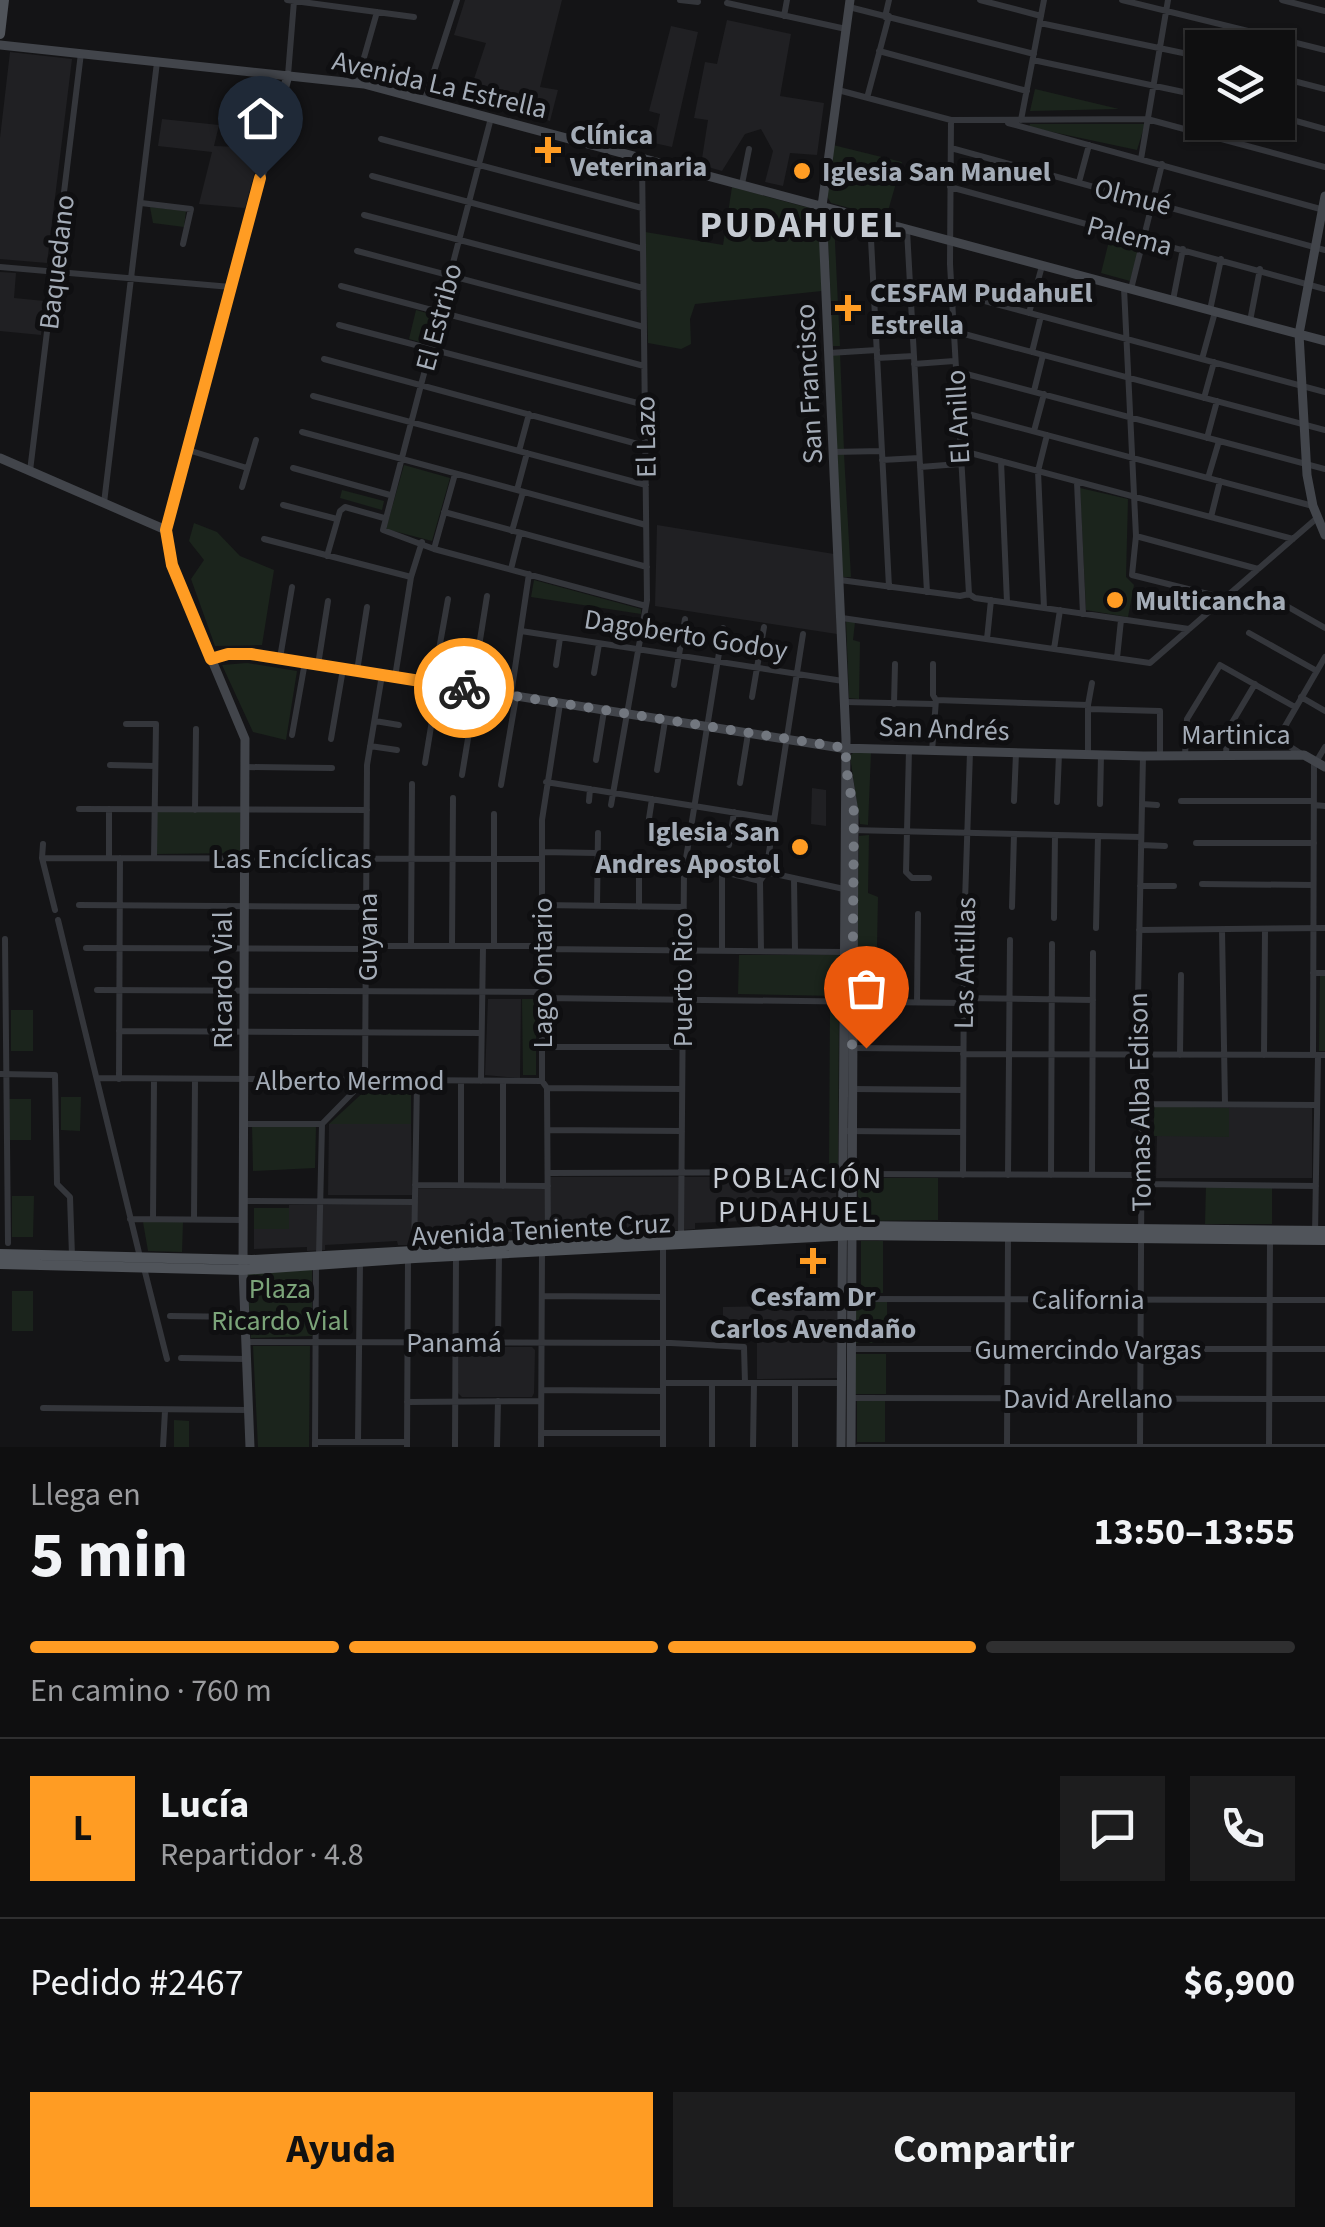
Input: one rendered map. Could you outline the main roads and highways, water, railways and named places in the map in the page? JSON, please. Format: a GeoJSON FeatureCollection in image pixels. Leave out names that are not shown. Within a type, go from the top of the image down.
{"type":"FeatureCollection","features":[{"type":"Feature","properties":{"kind":"main road"},"geometry":{"type":"LineString","coordinates":[[0,34],[4,0]]}},
{"type":"Feature","properties":{"kind":"main road","name":"San Francisco"},"geometry":{"type":"LineString","coordinates":[[848,1132],[852,1048],[844,952],[844,889],[854,800],[846,768],[822,206],[850,4]]}},
{"type":"Feature","properties":{"kind":"main road","name":"Avenida La Estrella"},"geometry":{"type":"LineString","coordinates":[[0,44],[357,82],[1325,340]]}},
{"type":"Feature","properties":{"kind":"main road"},"geometry":{"type":"LineString","coordinates":[[0,458],[166,530],[288,75]]}},
{"type":"Feature","properties":{"kind":"main road"},"geometry":{"type":"LineString","coordinates":[[1325,196],[1320,248],[1308,283],[1300,334],[1306,464],[1313,506],[1325,535]]}},
{"type":"Feature","properties":{"kind":"main road","name":"Ricardo Vial"},"geometry":{"type":"LineString","coordinates":[[166,530],[172,565],[245,736],[243,1265],[250,1447]]}},
{"type":"Feature","properties":{"kind":"main road","name":"San Andrés"},"geometry":{"type":"LineString","coordinates":[[211,659],[235,654],[280,658],[846,748],[1144,756]]}},
{"type":"Feature","properties":{"kind":"main road","name":"Martinica"},"geometry":{"type":"LineString","coordinates":[[1144,756],[1304,755],[1318,764]]}},
{"type":"Feature","properties":{"kind":"main road","name":"San Francisco"},"geometry":{"type":"LineString","coordinates":[[850,830],[846,1383],[851,1398],[854,1447]]}},
{"type":"Feature","properties":{"kind":"main road","name":"San Francisco"},"geometry":{"type":"LineString","coordinates":[[841,1447],[851,1348],[848,1231]]}},
{"type":"Feature","properties":{"kind":"main road","name":"Avenida Teniente Cruz"},"geometry":{"type":"LineString","coordinates":[[318,1260],[360,1262],[412,1255],[499,1253],[545,1246],[663,1244],[848,1231],[1008,1237],[1141,1234],[1270,1240],[1320,1236]]}},
{"type":"Feature","properties":{"kind":"main road","name":"Avenida Teniente Cruz"},"geometry":{"type":"LineString","coordinates":[[0,1264],[243,1265],[681,1234],[848,1231],[1320,1236]]}},
{"type":"Feature","properties":{"kind":"main road","name":"Avenida Teniente Cruz"},"geometry":{"type":"LineString","coordinates":[[0,1254],[72,1256],[98,1262]]}},
{"type":"Feature","properties":{"kind":"place","name":"Clínica Veterinaria"},"geometry":{"type":"Point","coordinates":[548,150]}},
{"type":"Feature","properties":{"kind":"place","name":"Iglesia San Manuel"},"geometry":{"type":"Point","coordinates":[802,171]}},
{"type":"Feature","properties":{"kind":"place","name":"CESFAM PudahuEl Estrella"},"geometry":{"type":"Point","coordinates":[848,308]}},
{"type":"Feature","properties":{"kind":"place","name":"Multicancha"},"geometry":{"type":"Point","coordinates":[1115,600]}},
{"type":"Feature","properties":{"kind":"place","name":"Iglesia San Andres Apostol"},"geometry":{"type":"Point","coordinates":[800,847]}},
{"type":"Feature","properties":{"kind":"place","name":"Cesfam Dr Carlos Avendaño"},"geometry":{"type":"Point","coordinates":[813,1261]}},
{"type":"Feature","properties":{"kind":"district","name":"PUDAHUEL"},"geometry":{"type":"Point","coordinates":[802,224]}},
{"type":"Feature","properties":{"kind":"district","name":"POBLACIÓN PUDAHUEL"},"geometry":{"type":"Point","coordinates":[798,1195]}},
{"type":"Feature","properties":{"kind":"park label","name":"Plaza Ricardo Vial"},"geometry":{"type":"Point","coordinates":[280,1304]}}]}
